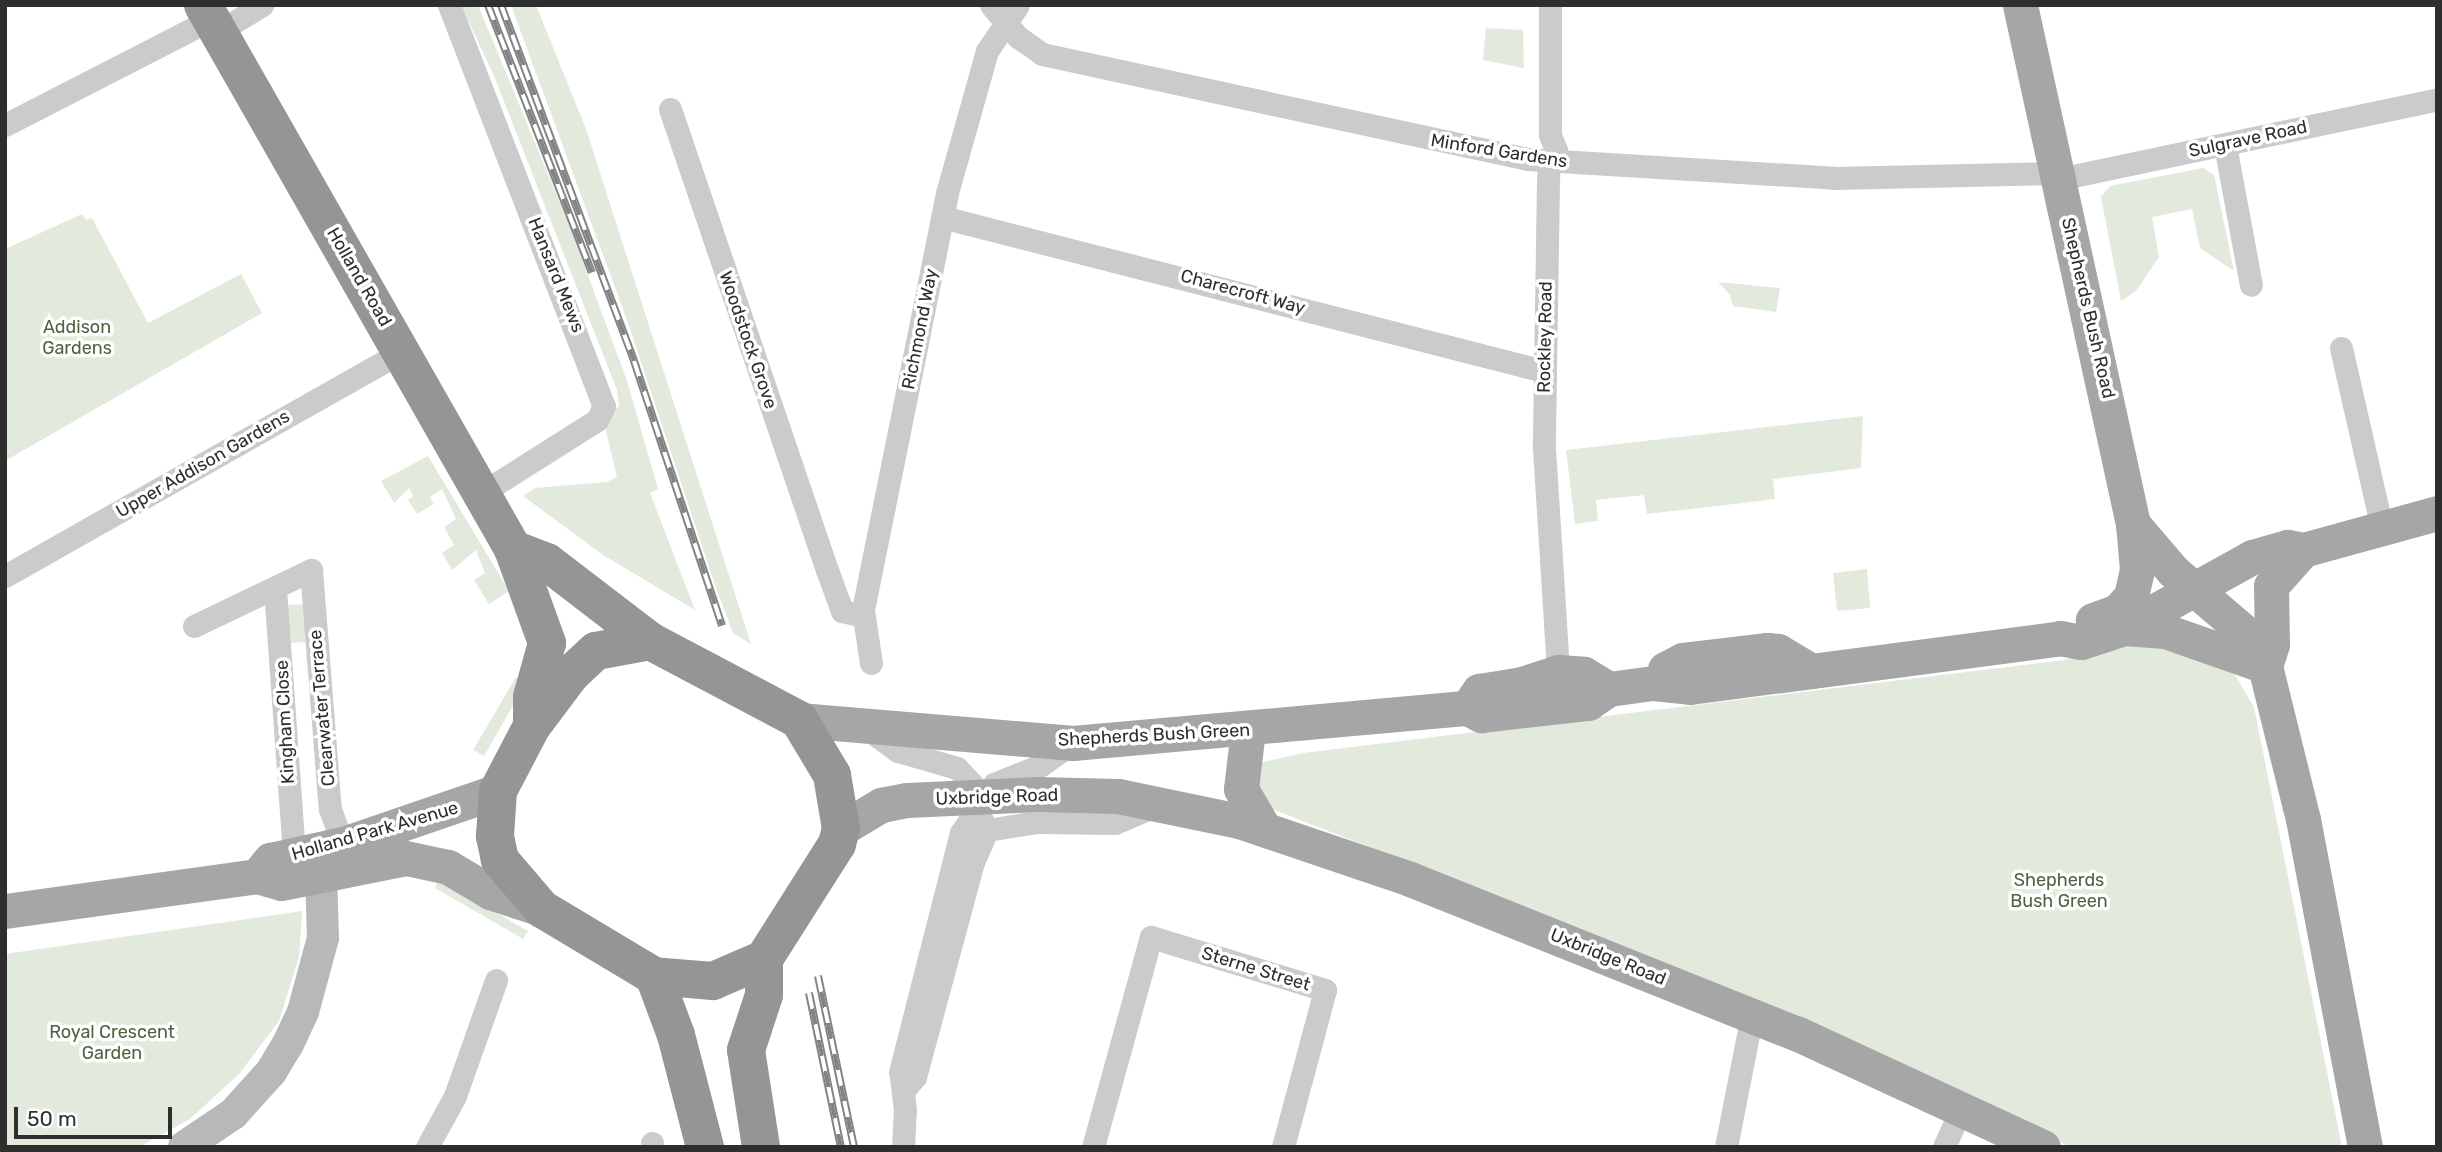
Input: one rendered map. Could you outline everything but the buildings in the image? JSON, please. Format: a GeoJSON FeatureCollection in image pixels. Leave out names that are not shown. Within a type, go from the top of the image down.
{"type":"FeatureCollection","features":[{"type":"Feature","properties":{"kind":"highway","name":"Holland Road"},"geometry":{"type":"LineString","coordinates":[[211,19],[513,548],[547,643],[532,697],[532,726]]}},
{"type":"Feature","properties":{"kind":"highway"},"geometry":{"type":"LineString","coordinates":[[513,548],[547,562],[650,641],[799,720],[831,771],[841,830],[837,844],[764,959],[764,995],[746,1051],[761,1147]]}},
{"type":"Feature","properties":{"kind":"highway"},"geometry":{"type":"LineString","coordinates":[[650,641],[592,654],[532,726],[498,791],[494,830],[500,860],[542,909],[654,976],[713,981],[764,959]]}},
{"type":"Feature","properties":{"kind":"highway"},"geometry":{"type":"LineString","coordinates":[[654,976],[676,1035],[705,1147]]}},
{"type":"Feature","properties":{"kind":"main road","name":"Shepherds Bush Road"},"geometry":{"type":"LineString","coordinates":[[2020,5],[2133,524]]}},
{"type":"Feature","properties":{"kind":"main road","name":"Shepherds Bush Green"},"geometry":{"type":"LineString","coordinates":[[799,720],[1073,743],[1248,730],[1467,708],[1481,715],[1588,702],[1609,689],[1653,683],[1690,687],[2060,638],[2081,642],[2124,628],[2252,557],[2288,547],[2303,550],[2437,513]]}},
{"type":"Feature","properties":{"kind":"main road"},"geometry":{"type":"LineString","coordinates":[[2133,524],[2193,589],[2249,636],[2264,666],[2303,819],[2365,1147]]}},
{"type":"Feature","properties":{"kind":"main road","name":"Shepherds Bush Green"},"geometry":{"type":"LineString","coordinates":[[2060,638],[2077,625],[2118,611],[2128,601],[2137,570],[2133,524]]}},
{"type":"Feature","properties":{"kind":"main road"},"geometry":{"type":"LineString","coordinates":[[2264,666],[2272,644],[2271,586],[2303,550]]}},
{"type":"Feature","properties":{"kind":"main road","name":"Shepherds Bush Green"},"geometry":{"type":"LineString","coordinates":[[2124,628],[2165,631],[2264,666]]}},
{"type":"Feature","properties":{"kind":"main road"},"geometry":{"type":"LineString","coordinates":[[1665,669],[1683,660],[1767,650],[1778,651],[1811,671]]}},
{"type":"Feature","properties":{"kind":"main road"},"geometry":{"type":"LineString","coordinates":[[1467,708],[1479,691],[1522,684],[1558,672],[1584,674],[1609,689]]}},
{"type":"Feature","properties":{"kind":"main road"},"geometry":{"type":"LineString","coordinates":[[1248,730],[1241,789],[1263,827]]}},
{"type":"Feature","properties":{"kind":"main road","name":"Holland Park Avenue"},"geometry":{"type":"LineString","coordinates":[[257,876],[270,860],[343,844],[498,791]]}},
{"type":"Feature","properties":{"kind":"main road","name":"Uxbridge Road"},"geometry":{"type":"LineString","coordinates":[[841,830],[881,805],[983,813],[1118,796],[1263,827],[1410,878],[1752,1015],[2043,1147]]}},
{"type":"Feature","properties":{"kind":"main road","name":"Holland Park Avenue"},"geometry":{"type":"LineString","coordinates":[[5,911],[257,876],[281,883],[406,858],[429,860],[490,892],[542,909]]}},
{"type":"Feature","properties":{"kind":"street"},"geometry":{"type":"LineString","coordinates":[[5,125],[142,58],[211,19],[262,5]]}},
{"type":"Feature","properties":{"kind":"street","name":"Hansard Mews"},"geometry":{"type":"LineString","coordinates":[[449,5],[604,406],[597,421],[483,492]]}},
{"type":"Feature","properties":{"kind":"street","name":"Rockley Road"},"geometry":{"type":"LineString","coordinates":[[1550,5],[1550,135],[1556,150],[1549,162],[1544,371],[1549,572],[1558,672]]}},
{"type":"Feature","properties":{"kind":"street","name":"Minford Gardens"},"geometry":{"type":"LineString","coordinates":[[1004,11],[1042,54],[1549,162],[1834,178],[2058,176]]}},
{"type":"Feature","properties":{"kind":"street","name":"Richmond Way"},"geometry":{"type":"LineString","coordinates":[[871,663],[863,616],[942,217],[987,51],[1004,11]]}},
{"type":"Feature","properties":{"kind":"street","name":"Sulgrave Road"},"geometry":{"type":"LineString","coordinates":[[2058,176],[2225,145],[2437,99]]}},
{"type":"Feature","properties":{"kind":"street","name":"Woodstock Grove"},"geometry":{"type":"LineString","coordinates":[[670,109],[842,611],[863,616]]}},
{"type":"Feature","properties":{"kind":"street"},"geometry":{"type":"LineString","coordinates":[[2225,145],[2251,285]]}},
{"type":"Feature","properties":{"kind":"street","name":"Charecroft Way"},"geometry":{"type":"LineString","coordinates":[[942,217],[1544,371]]}},
{"type":"Feature","properties":{"kind":"street"},"geometry":{"type":"LineString","coordinates":[[2341,348],[2382,528]]}},
{"type":"Feature","properties":{"kind":"street","name":"Upper Addison Gardens"},"geometry":{"type":"LineString","coordinates":[[5,576],[401,352]]}},
{"type":"Feature","properties":{"kind":"street","name":"Clearwater Terrace"},"geometry":{"type":"LineString","coordinates":[[275,589],[311,570],[330,809],[343,844]]}},
{"type":"Feature","properties":{"kind":"street"},"geometry":{"type":"LineString","coordinates":[[827,570],[852,580],[872,572]]}},
{"type":"Feature","properties":{"kind":"street"},"geometry":{"type":"LineString","coordinates":[[194,626],[275,589]]}},
{"type":"Feature","properties":{"kind":"street","name":"Kingham Close"},"geometry":{"type":"LineString","coordinates":[[275,589],[294,856]]}},
{"type":"Feature","properties":{"kind":"street"},"geometry":{"type":"LineString","coordinates":[[861,725],[898,751],[957,768],[983,813]]}},
{"type":"Feature","properties":{"kind":"street"},"geometry":{"type":"LineString","coordinates":[[903,1147],[905,1110],[900,1072],[958,845],[983,813],[1004,778],[1041,765],[1073,743]]}},
{"type":"Feature","properties":{"kind":"street"},"geometry":{"type":"LineString","coordinates":[[184,1147],[233,1114],[271,1072],[288,1044],[307,1002],[323,938],[321,876]]}},
{"type":"Feature","properties":{"kind":"street","name":"Sterne Street"},"geometry":{"type":"LineString","coordinates":[[1094,1147],[1151,937],[1325,990],[1283,1147]]}},
{"type":"Feature","properties":{"kind":"street"},"geometry":{"type":"LineString","coordinates":[[427,1147],[455,1096],[496,980]]}},
{"type":"Feature","properties":{"kind":"street"},"geometry":{"type":"LineString","coordinates":[[1726,1147],[1752,1015]]}},
{"type":"Feature","properties":{"kind":"street"},"geometry":{"type":"LineString","coordinates":[[1944,1147],[1961,1109]]}},
{"type":"Feature","properties":{"kind":"green space"},"geometry":{"type":"Polygon","coordinates":[[[461,5],[478,5],[570,227],[627,381],[658,489],[650,493],[695,610],[603,555],[523,496],[535,488],[607,482],[617,477],[605,427],[619,405],[617,390],[494,76],[461,5]]]}},
{"type":"Feature","properties":{"kind":"green space"},"geometry":{"type":"Polygon","coordinates":[[[511,5],[536,5],[586,129],[751,644],[733,633],[628,323],[511,5]]]}},
{"type":"Feature","properties":{"kind":"green space"},"geometry":{"type":"Polygon","coordinates":[[[1486,28],[1523,30],[1524,68],[1483,60],[1486,28]]]}},
{"type":"Feature","properties":{"kind":"green space"},"geometry":{"type":"Polygon","coordinates":[[[2203,168],[2214,175],[2234,271],[2200,248],[2192,209],[2152,217],[2159,257],[2136,291],[2121,301],[2101,197],[2110,186],[2203,168]]]}},
{"type":"Feature","properties":{"kind":"green space","name":"Addison Gardens"},"geometry":{"type":"Polygon","coordinates":[[[82,214],[86,220],[92,218],[148,323],[241,274],[262,313],[5,461],[5,249],[82,214]]]}},
{"type":"Feature","properties":{"kind":"green space"},"geometry":{"type":"Polygon","coordinates":[[[1718,282],[1780,288],[1776,312],[1733,306],[1730,295],[1718,282]]]}},
{"type":"Feature","properties":{"kind":"green space"},"geometry":{"type":"Polygon","coordinates":[[[1863,416],[1861,468],[1773,479],[1775,499],[1751,502],[1647,514],[1644,495],[1596,500],[1598,521],[1575,524],[1566,450],[1863,416]]]}},
{"type":"Feature","properties":{"kind":"green space"},"geometry":{"type":"Polygon","coordinates":[[[428,456],[509,591],[489,604],[474,580],[485,573],[476,550],[452,570],[442,553],[454,545],[444,527],[456,519],[442,489],[430,497],[434,504],[417,514],[408,500],[413,496],[409,488],[394,503],[381,481],[428,456]]]}},
{"type":"Feature","properties":{"kind":"green space"},"geometry":{"type":"Polygon","coordinates":[[[1867,569],[1870,608],[1837,611],[1833,573],[1867,569]]]}},
{"type":"Feature","properties":{"kind":"green space"},"geometry":{"type":"Polygon","coordinates":[[[305,604],[308,642],[288,643],[286,605],[305,604]]]}},
{"type":"Feature","properties":{"kind":"green space","name":"Shepherds Bush Green"},"geometry":{"type":"Polygon","coordinates":[[[2131,640],[2220,664],[2235,675],[2254,707],[2342,1147],[2071,1147],[1504,900],[1264,806],[1251,783],[1259,763],[1303,753],[2064,660],[2131,640]]]}},
{"type":"Feature","properties":{"kind":"green space"},"geometry":{"type":"Polygon","coordinates":[[[516,677],[526,683],[484,756],[473,750],[516,677]]]}},
{"type":"Feature","properties":{"kind":"green space"},"geometry":{"type":"Polygon","coordinates":[[[438,879],[528,931],[523,939],[435,888],[438,879]]]}},
{"type":"Feature","properties":{"kind":"green space","name":"Royal Crescent Garden"},"geometry":{"type":"Polygon","coordinates":[[[302,911],[299,957],[279,1021],[239,1074],[190,1119],[139,1147],[5,1147],[5,954],[302,911]]]}},
{"type":"Feature","properties":{"kind":"railway"},"geometry":{"type":"LineString","coordinates":[[488,5],[592,273]]}},
{"type":"Feature","properties":{"kind":"railway"},"geometry":{"type":"LineString","coordinates":[[501,5],[634,361],[722,626]]}},
{"type":"Feature","properties":{"kind":"railway"},"geometry":{"type":"LineString","coordinates":[[818,976],[854,1147]]}},
{"type":"Feature","properties":{"kind":"railway"},"geometry":{"type":"LineString","coordinates":[[809,993],[841,1147]]}}]}
